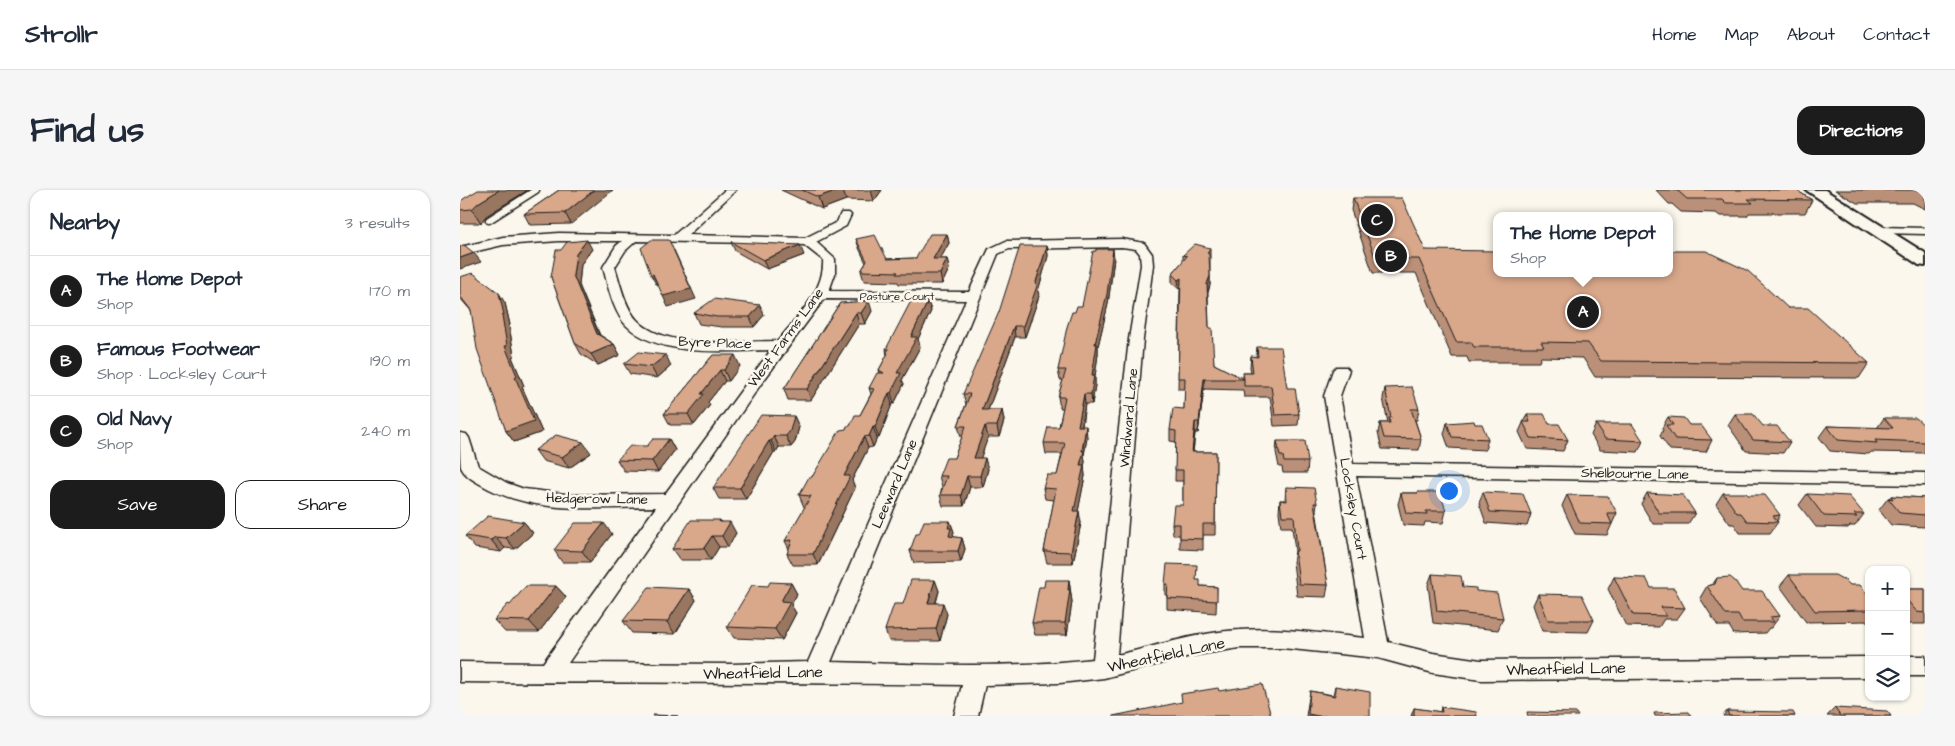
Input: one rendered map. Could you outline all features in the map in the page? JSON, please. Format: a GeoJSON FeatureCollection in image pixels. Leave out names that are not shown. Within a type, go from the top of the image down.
{"type":"FeatureCollection","features":[{"type":"Feature","properties":{"kind":"main road"},"geometry":{"type":"LineString","coordinates":[[1814,190],[1925,261]]}},
{"type":"Feature","properties":{"kind":"street"},"geometry":{"type":"LineString","coordinates":[[678,238],[732,190]]}},
{"type":"Feature","properties":{"kind":"street"},"geometry":{"type":"LineString","coordinates":[[460,251],[503,241],[558,237],[754,239],[807,242],[842,224],[845,215]]}},
{"type":"Feature","properties":{"kind":"street","name":"Byre Place"},"geometry":{"type":"LineString","coordinates":[[633,238],[620,249],[609,267],[615,288],[631,322],[646,334],[685,344],[782,345]]}},
{"type":"Feature","properties":{"kind":"street","name":"West Farms Lane"},"geometry":{"type":"LineString","coordinates":[[549,672],[755,381],[828,282],[830,271],[829,259],[807,242]]}},
{"type":"Feature","properties":{"kind":"street","name":"Windward Lane"},"geometry":{"type":"LineString","coordinates":[[974,296],[993,252],[1006,245],[1122,243],[1140,246],[1146,254],[1104,668]]}},
{"type":"Feature","properties":{"kind":"street","name":"Pasture Court"},"geometry":{"type":"LineString","coordinates":[[820,295],[974,296]]}},
{"type":"Feature","properties":{"kind":"street","name":"Leeward Lane"},"geometry":{"type":"LineString","coordinates":[[815,672],[974,296]]}},
{"type":"Feature","properties":{"kind":"street","name":"Locksley Court"},"geometry":{"type":"LineString","coordinates":[[1341,370],[1332,396],[1378,649]]}},
{"type":"Feature","properties":{"kind":"street","name":"Hedgerow Lane"},"geometry":{"type":"LineString","coordinates":[[460,438],[470,467],[487,481],[508,491],[537,498],[578,501],[672,500]]}},
{"type":"Feature","properties":{"kind":"street","name":"Shelbourne Lane"},"geometry":{"type":"LineString","coordinates":[[1346,470],[1925,479]]}},
{"type":"Feature","properties":{"kind":"street","name":"Wheatfield Lane"},"geometry":{"type":"LineString","coordinates":[[460,672],[731,674],[815,672],[976,675],[1060,673],[1104,668],[1190,647],[1239,639],[1282,639],[1378,649],[1433,664],[1482,670],[1865,667]]}},
{"type":"Feature","properties":{"kind":"street"},"geometry":{"type":"LineString","coordinates":[[1910,666],[1925,666]]}},
{"type":"Feature","properties":{"kind":"street"},"geometry":{"type":"LineString","coordinates":[[966,716],[976,675]]}},
{"type":"Feature","properties":{"kind":"lane"},"geometry":{"type":"LineString","coordinates":[[489,220],[536,190]]}},
{"type":"Feature","properties":{"kind":"lane"},"geometry":{"type":"LineString","coordinates":[[1878,230],[1925,231]]}},
{"type":"Feature","properties":{"kind":"building"},"geometry":{"type":"Polygon","coordinates":[[[478,190],[499,190],[472,209],[460,210],[460,201],[478,190]]]}},
{"type":"Feature","properties":{"kind":"building"},"geometry":{"type":"Polygon","coordinates":[[[559,190],[594,190],[565,213],[524,214],[559,190]]]}},
{"type":"Feature","properties":{"kind":"building"},"geometry":{"type":"Polygon","coordinates":[[[802,190],[838,190],[818,197],[802,190]]]}},
{"type":"Feature","properties":{"kind":"building"},"geometry":{"type":"Polygon","coordinates":[[[1674,190],[1796,190],[1812,200],[1748,199],[1753,203],[1726,203],[1722,199],[1687,199],[1674,190]]]}},
{"type":"Feature","properties":{"kind":"building"},"geometry":{"type":"Polygon","coordinates":[[[1353,198],[1402,198],[1425,250],[1493,251],[1493,277],[1673,277],[1673,251],[1706,251],[1748,271],[1788,308],[1808,308],[1869,363],[1601,361],[1588,343],[1541,342],[1544,347],[1474,347],[1471,342],[1456,342],[1419,259],[1376,259],[1353,198]]]}},
{"type":"Feature","properties":{"kind":"building"},"geometry":{"type":"Polygon","coordinates":[[[930,234],[947,234],[933,259],[947,259],[940,274],[896,274],[898,272],[861,271],[867,261],[856,239],[875,235],[887,259],[916,258],[930,234]]]}},
{"type":"Feature","properties":{"kind":"building"},"geometry":{"type":"Polygon","coordinates":[[[587,240],[576,254],[573,275],[597,334],[614,344],[591,354],[575,343],[551,277],[556,250],[561,250],[567,242],[587,240]]]}},
{"type":"Feature","properties":{"kind":"building"},"geometry":{"type":"Polygon","coordinates":[[[651,240],[669,240],[691,289],[663,296],[653,274],[651,275],[641,248],[651,240]]]}},
{"type":"Feature","properties":{"kind":"building"},"geometry":{"type":"Polygon","coordinates":[[[731,242],[800,245],[763,260],[731,242]]]}},
{"type":"Feature","properties":{"kind":"building"},"geometry":{"type":"Polygon","coordinates":[[[1195,244],[1210,248],[1207,253],[1209,254],[1210,276],[1207,284],[1209,328],[1212,328],[1214,364],[1244,379],[1204,379],[1199,422],[1195,422],[1192,452],[1216,452],[1215,524],[1203,524],[1203,539],[1180,538],[1180,524],[1172,524],[1174,505],[1183,505],[1183,470],[1175,470],[1176,431],[1170,430],[1173,408],[1184,409],[1185,378],[1178,378],[1181,278],[1178,280],[1172,274],[1187,256],[1183,255],[1195,244]]]}},
{"type":"Feature","properties":{"kind":"building"},"geometry":{"type":"Polygon","coordinates":[[[464,245],[474,253],[460,258],[460,246],[464,245]]]}},
{"type":"Feature","properties":{"kind":"building"},"geometry":{"type":"Polygon","coordinates":[[[1020,246],[1047,246],[1036,282],[1037,286],[1023,326],[1014,326],[982,410],[1002,410],[997,426],[985,426],[974,458],[985,458],[980,476],[967,476],[961,495],[940,495],[947,476],[939,476],[946,458],[954,458],[966,426],[958,426],[970,394],[963,394],[999,312],[1020,246]]]}},
{"type":"Feature","properties":{"kind":"building"},"geometry":{"type":"Polygon","coordinates":[[[1096,249],[1113,249],[1107,294],[1095,344],[1097,344],[1091,394],[1084,394],[1078,426],[1086,426],[1082,451],[1084,451],[1080,465],[1084,465],[1074,511],[1079,511],[1071,552],[1044,551],[1056,489],[1043,488],[1047,475],[1057,475],[1065,443],[1044,443],[1048,427],[1059,427],[1065,397],[1058,397],[1066,370],[1058,370],[1067,327],[1072,312],[1075,312],[1077,306],[1082,306],[1093,251],[1096,251],[1096,249]]]}},
{"type":"Feature","properties":{"kind":"building"},"geometry":{"type":"Polygon","coordinates":[[[473,273],[499,293],[504,315],[502,315],[507,346],[505,346],[517,376],[515,377],[534,421],[506,431],[477,349],[471,310],[460,296],[460,277],[473,273]]]}},
{"type":"Feature","properties":{"kind":"building"},"geometry":{"type":"Polygon","coordinates":[[[714,299],[760,305],[750,317],[717,317],[694,313],[714,299]]]}},
{"type":"Feature","properties":{"kind":"building"},"geometry":{"type":"Polygon","coordinates":[[[869,301],[861,313],[856,313],[807,389],[784,389],[840,303],[869,301]]]}},
{"type":"Feature","properties":{"kind":"building"},"geometry":{"type":"Polygon","coordinates":[[[911,301],[928,301],[911,337],[917,337],[897,373],[901,373],[891,393],[889,393],[875,427],[873,427],[869,436],[864,437],[844,476],[850,476],[813,554],[787,554],[792,540],[785,541],[811,496],[799,495],[840,430],[850,426],[855,415],[860,415],[874,389],[869,388],[877,373],[884,373],[879,370],[888,353],[886,353],[889,349],[886,349],[911,301]]]}},
{"type":"Feature","properties":{"kind":"building"},"geometry":{"type":"Polygon","coordinates":[[[1257,347],[1281,347],[1287,388],[1295,388],[1299,414],[1275,415],[1271,386],[1244,386],[1243,373],[1253,373],[1251,356],[1258,357],[1257,347]]]}},
{"type":"Feature","properties":{"kind":"building"},"geometry":{"type":"Polygon","coordinates":[[[639,352],[666,355],[651,367],[624,364],[639,352]]]}},
{"type":"Feature","properties":{"kind":"building"},"geometry":{"type":"Polygon","coordinates":[[[713,355],[735,355],[724,370],[720,370],[688,414],[664,414],[713,355]]]}},
{"type":"Feature","properties":{"kind":"building"},"geometry":{"type":"Polygon","coordinates":[[[1412,387],[1419,409],[1411,409],[1421,439],[1384,438],[1380,423],[1390,423],[1389,418],[1391,418],[1385,388],[1412,387]]]}},
{"type":"Feature","properties":{"kind":"building"},"geometry":{"type":"Polygon","coordinates":[[[1527,414],[1544,414],[1549,424],[1559,424],[1568,440],[1531,438],[1523,422],[1530,422],[1527,414]]]}},
{"type":"Feature","properties":{"kind":"building"},"geometry":{"type":"Polygon","coordinates":[[[1735,414],[1753,414],[1763,426],[1777,426],[1790,442],[1753,440],[1735,414]]]}},
{"type":"Feature","properties":{"kind":"building"},"geometry":{"type":"Polygon","coordinates":[[[761,415],[794,416],[790,431],[786,436],[774,436],[769,441],[740,488],[713,488],[761,415]]]}},
{"type":"Feature","properties":{"kind":"building"},"geometry":{"type":"Polygon","coordinates":[[[1668,417],[1684,418],[1689,425],[1701,425],[1712,440],[1675,439],[1666,425],[1673,425],[1668,417]]]}},
{"type":"Feature","properties":{"kind":"building"},"geometry":{"type":"Polygon","coordinates":[[[1884,418],[1916,418],[1925,426],[1925,442],[1875,440],[1877,443],[1838,440],[1827,426],[1893,428],[1884,418]]]}},
{"type":"Feature","properties":{"kind":"building"},"geometry":{"type":"Polygon","coordinates":[[[1474,421],[1475,424],[1482,424],[1488,439],[1452,437],[1447,423],[1474,421]]]}},
{"type":"Feature","properties":{"kind":"building"},"geometry":{"type":"Polygon","coordinates":[[[1596,424],[1632,424],[1643,441],[1605,439],[1596,424]]]}},
{"type":"Feature","properties":{"kind":"building"},"geometry":{"type":"Polygon","coordinates":[[[556,435],[583,442],[562,457],[535,450],[556,435]]]}},
{"type":"Feature","properties":{"kind":"building"},"geometry":{"type":"Polygon","coordinates":[[[653,439],[669,439],[652,461],[617,460],[630,446],[647,446],[653,439]]]}},
{"type":"Feature","properties":{"kind":"building"},"geometry":{"type":"Polygon","coordinates":[[[1277,441],[1305,441],[1308,462],[1284,462],[1283,456],[1280,456],[1277,441]]]}},
{"type":"Feature","properties":{"kind":"building"},"geometry":{"type":"Polygon","coordinates":[[[1286,487],[1314,488],[1317,503],[1314,503],[1328,585],[1299,584],[1295,551],[1297,551],[1294,516],[1282,516],[1280,500],[1287,501],[1286,487]]]}},
{"type":"Feature","properties":{"kind":"building"},"geometry":{"type":"Polygon","coordinates":[[[1440,492],[1446,511],[1426,511],[1427,514],[1406,513],[1401,493],[1440,492]]]}},
{"type":"Feature","properties":{"kind":"building"},"geometry":{"type":"Polygon","coordinates":[[[1483,492],[1523,494],[1531,514],[1490,512],[1483,492]]]}},
{"type":"Feature","properties":{"kind":"building"},"geometry":{"type":"Polygon","coordinates":[[[1647,493],[1683,495],[1695,513],[1659,513],[1647,493]]]}},
{"type":"Feature","properties":{"kind":"building"},"geometry":{"type":"Polygon","coordinates":[[[1723,493],[1765,495],[1780,515],[1773,516],[1778,522],[1747,521],[1741,513],[1737,513],[1723,493]]]}},
{"type":"Feature","properties":{"kind":"building"},"geometry":{"type":"Polygon","coordinates":[[[1807,494],[1849,496],[1864,514],[1854,514],[1857,517],[1824,516],[1807,494]]]}},
{"type":"Feature","properties":{"kind":"building"},"geometry":{"type":"Polygon","coordinates":[[[1567,495],[1608,496],[1617,513],[1607,513],[1612,524],[1580,523],[1567,495]]]}},
{"type":"Feature","properties":{"kind":"building"},"geometry":{"type":"Polygon","coordinates":[[[1891,496],[1925,498],[1925,515],[1900,513],[1888,498],[1893,499],[1891,496]]]}},
{"type":"Feature","properties":{"kind":"building"},"geometry":{"type":"Polygon","coordinates":[[[488,516],[524,522],[506,538],[495,537],[491,540],[465,536],[488,516]]]}},
{"type":"Feature","properties":{"kind":"building"},"geometry":{"type":"Polygon","coordinates":[[[691,520],[730,522],[722,536],[712,536],[704,548],[672,549],[691,520]]]}},
{"type":"Feature","properties":{"kind":"building"},"geometry":{"type":"Polygon","coordinates":[[[924,521],[950,521],[948,528],[951,528],[949,536],[962,538],[958,551],[910,551],[916,534],[919,534],[924,521]]]}},
{"type":"Feature","properties":{"kind":"building"},"geometry":{"type":"Polygon","coordinates":[[[575,523],[604,523],[582,551],[554,550],[575,523]]]}},
{"type":"Feature","properties":{"kind":"building"},"geometry":{"type":"Polygon","coordinates":[[[1167,564],[1197,565],[1196,580],[1200,580],[1200,586],[1217,587],[1217,601],[1167,598],[1168,584],[1165,584],[1167,564]]]}},
{"type":"Feature","properties":{"kind":"building"},"geometry":{"type":"Polygon","coordinates":[[[1432,574],[1461,576],[1463,587],[1476,588],[1476,591],[1497,593],[1503,618],[1437,611],[1432,574]]]}},
{"type":"Feature","properties":{"kind":"building"},"geometry":{"type":"Polygon","coordinates":[[[1789,575],[1835,575],[1850,585],[1860,585],[1865,591],[1865,610],[1815,611],[1789,575]]]}},
{"type":"Feature","properties":{"kind":"building"},"geometry":{"type":"Polygon","coordinates":[[[1614,577],[1646,578],[1651,588],[1674,588],[1685,608],[1661,607],[1666,616],[1633,615],[1614,577]]]}},
{"type":"Feature","properties":{"kind":"building"},"geometry":{"type":"Polygon","coordinates":[[[1730,577],[1742,591],[1762,591],[1780,616],[1770,617],[1774,622],[1742,622],[1738,615],[1726,615],[1707,586],[1715,584],[1717,578],[1730,577]]]}},
{"type":"Feature","properties":{"kind":"building"},"geometry":{"type":"Polygon","coordinates":[[[911,580],[935,580],[928,603],[943,603],[936,629],[885,630],[894,604],[903,604],[911,580]]]}},
{"type":"Feature","properties":{"kind":"building"},"geometry":{"type":"Polygon","coordinates":[[[1045,580],[1069,580],[1068,590],[1070,590],[1065,623],[1032,623],[1039,587],[1044,587],[1045,580]]]}},
{"type":"Feature","properties":{"kind":"building"},"geometry":{"type":"Polygon","coordinates":[[[770,582],[791,583],[781,601],[790,602],[775,629],[727,627],[752,585],[768,586],[770,582]]]}},
{"type":"Feature","properties":{"kind":"building"},"geometry":{"type":"Polygon","coordinates":[[[526,586],[556,586],[529,621],[494,620],[508,604],[510,605],[526,586]]]}},
{"type":"Feature","properties":{"kind":"building"},"geometry":{"type":"Polygon","coordinates":[[[649,587],[689,589],[667,622],[623,621],[649,587]]]}},
{"type":"Feature","properties":{"kind":"building"},"geometry":{"type":"Polygon","coordinates":[[[1910,589],[1925,589],[1925,613],[1917,612],[1910,604],[1910,589]]]}},
{"type":"Feature","properties":{"kind":"building"},"geometry":{"type":"Polygon","coordinates":[[[1538,594],[1582,595],[1594,620],[1548,620],[1538,594]]]}},
{"type":"Feature","properties":{"kind":"building"},"geometry":{"type":"Polygon","coordinates":[[[1262,684],[1271,716],[1113,716],[1182,702],[1181,694],[1218,688],[1219,691],[1262,684]]]}},
{"type":"Feature","properties":{"kind":"building"},"geometry":{"type":"Polygon","coordinates":[[[1335,686],[1370,692],[1370,716],[1318,716],[1308,714],[1310,691],[1335,696],[1335,686]]]}},
{"type":"Feature","properties":{"kind":"building"},"geometry":{"type":"Polygon","coordinates":[[[1441,707],[1476,712],[1477,716],[1414,716],[1414,708],[1442,712],[1441,707]]]}},
{"type":"Feature","properties":{"kind":"building"},"geometry":{"type":"Polygon","coordinates":[[[1835,708],[1887,711],[1891,716],[1840,716],[1835,708]]]}},
{"type":"Feature","properties":{"kind":"building"},"geometry":{"type":"Polygon","coordinates":[[[1727,711],[1793,712],[1795,716],[1729,716],[1727,711]]]}},
{"type":"Feature","properties":{"kind":"building"},"geometry":{"type":"Polygon","coordinates":[[[1527,712],[1576,713],[1578,716],[1528,716],[1527,712]]]}},
{"type":"Feature","properties":{"kind":"building"},"geometry":{"type":"Polygon","coordinates":[[[1689,712],[1691,716],[1655,716],[1654,713],[1689,712]]]}},
{"type":"Feature","properties":{"kind":"place","name":"Old Navy"},"geometry":{"type":"Point","coordinates":[1377,220]}},
{"type":"Feature","properties":{"kind":"place","name":"Famous Footwear"},"geometry":{"type":"Point","coordinates":[1391,256]}},
{"type":"Feature","properties":{"kind":"place","name":"The Home Depot"},"geometry":{"type":"Point","coordinates":[1583,312]}}]}
